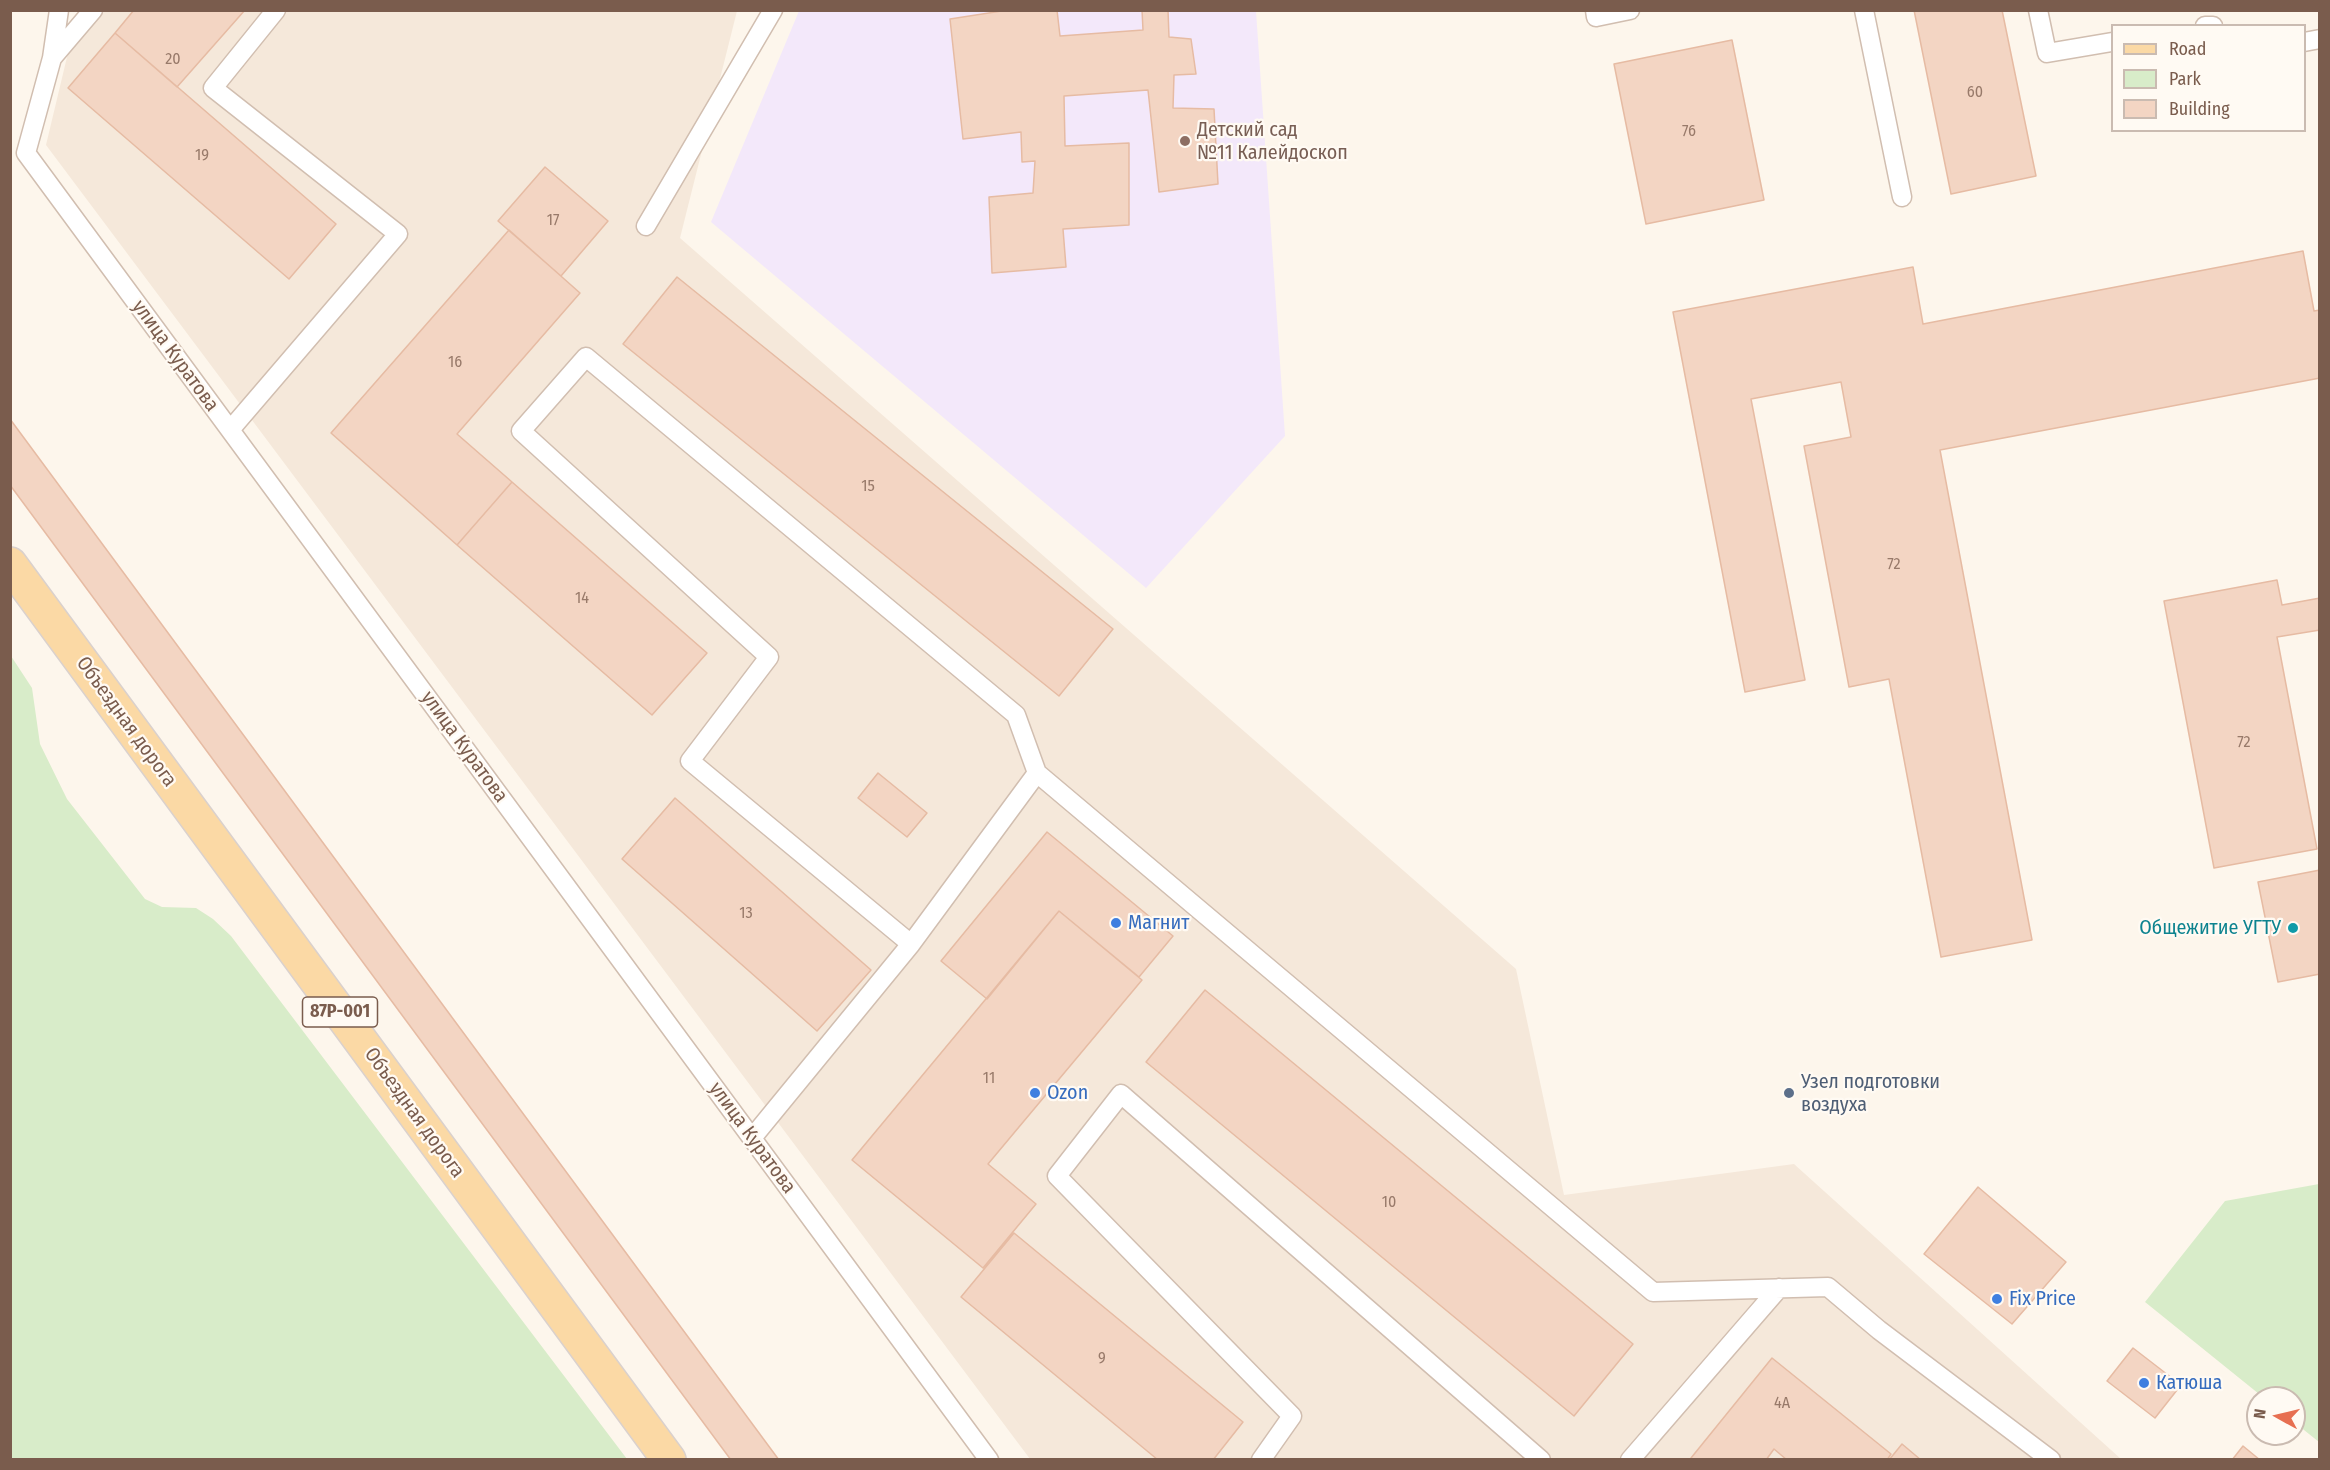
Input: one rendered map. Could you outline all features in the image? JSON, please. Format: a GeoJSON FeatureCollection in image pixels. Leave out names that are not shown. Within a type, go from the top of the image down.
{"type":"FeatureCollection","features":[{"type":"Feature","properties":{"kind":"main road","name":"Объездная дорога"},"geometry":{"type":"LineString","coordinates":[[10,564],[669,1460]]}},
{"type":"Feature","properties":{"kind":"lane","name":"улица Куратова"},"geometry":{"type":"LineString","coordinates":[[59,10],[52,58],[26,153],[989,1460]]}},
{"type":"Feature","properties":{"kind":"lane"},"geometry":{"type":"LineString","coordinates":[[52,58],[93,10]]}},
{"type":"Feature","properties":{"kind":"lane"},"geometry":{"type":"LineString","coordinates":[[230,430],[399,234],[213,88],[276,10]]}},
{"type":"Feature","properties":{"kind":"lane"},"geometry":{"type":"LineString","coordinates":[[646,226],[773,10]]}},
{"type":"Feature","properties":{"kind":"lane"},"geometry":{"type":"LineString","coordinates":[[1595,10],[1596,18],[1630,10]]}},
{"type":"Feature","properties":{"kind":"lane"},"geometry":{"type":"LineString","coordinates":[[1864,10],[1902,197]]}},
{"type":"Feature","properties":{"kind":"lane"},"geometry":{"type":"LineString","coordinates":[[2038,10],[2047,53],[2111,42]]}},
{"type":"Feature","properties":{"kind":"lane"},"geometry":{"type":"LineString","coordinates":[[911,944],[690,761],[769,657],[521,430],[586,357],[1016,715],[1037,773],[1653,1292],[1828,1287],[1879,1330],[2051,1460]]}},
{"type":"Feature","properties":{"kind":"lane"},"geometry":{"type":"LineString","coordinates":[[752,1138],[911,944],[1037,773]]}},
{"type":"Feature","properties":{"kind":"lane"},"geometry":{"type":"LineString","coordinates":[[1261,1460],[1292,1416],[1057,1176],[1121,1094],[1541,1460]]}},
{"type":"Feature","properties":{"kind":"lane"},"geometry":{"type":"LineString","coordinates":[[1630,1460],[1779,1288]]}},
{"type":"Feature","properties":{"kind":"shaded area"},"geometry":{"type":"Polygon","coordinates":[[[78,11],[737,11],[680,238],[1516,969],[1564,1195],[1794,1164],[2121,1459],[1030,1459],[46,145],[78,11]]]}},
{"type":"Feature","properties":{"kind":"shaded area"},"geometry":{"type":"Polygon","coordinates":[[[799,11],[1256,11],[1285,436],[1146,588],[711,222],[799,11]]]}},
{"type":"Feature","properties":{"kind":"green space"},"geometry":{"type":"Polygon","coordinates":[[[11,656],[32,688],[40,744],[67,799],[145,899],[162,907],[196,908],[213,919],[231,936],[627,1459],[11,1459],[11,656]]]}},
{"type":"Feature","properties":{"kind":"green space"},"geometry":{"type":"Polygon","coordinates":[[[2320,1184],[2319,1442],[2306,1432],[2306,1386],[2249,1386],[2145,1302],[2225,1201],[2320,1184]]]}},
{"type":"Feature","properties":{"kind":"building"},"geometry":{"type":"Polygon","coordinates":[[[134,10],[245,10],[177,87],[115,33],[134,10]]]}},
{"type":"Feature","properties":{"kind":"building","name":"Детский сад №11 Калейдоскоп"},"geometry":{"type":"Polygon","coordinates":[[[1008,10],[1057,10],[1060,36],[1143,30],[1142,10],[1168,10],[1169,37],[1191,39],[1196,74],[1174,75],[1173,108],[1214,109],[1218,184],[1159,192],[1148,90],[1064,96],[1065,146],[1129,143],[1129,225],[1063,229],[1066,267],[992,273],[989,197],[1033,193],[1035,161],[1022,162],[1021,132],[963,139],[950,19],[1008,10]]]}},
{"type":"Feature","properties":{"kind":"building"},"geometry":{"type":"Polygon","coordinates":[[[1914,10],[2002,10],[2036,176],[1951,194],[1914,10]]]}},
{"type":"Feature","properties":{"kind":"building"},"geometry":{"type":"Polygon","coordinates":[[[115,33],[336,224],[289,279],[68,88],[115,33]]]}},
{"type":"Feature","properties":{"kind":"building"},"geometry":{"type":"Polygon","coordinates":[[[1732,40],[1764,200],[1646,224],[1614,64],[1732,40]]]}},
{"type":"Feature","properties":{"kind":"building"},"geometry":{"type":"Polygon","coordinates":[[[545,167],[608,221],[561,276],[498,221],[545,167]]]}},
{"type":"Feature","properties":{"kind":"building"},"geometry":{"type":"Polygon","coordinates":[[[509,230],[580,293],[457,434],[512,482],[457,545],[331,433],[509,230]]]}},
{"type":"Feature","properties":{"kind":"building"},"geometry":{"type":"Polygon","coordinates":[[[2303,251],[2314,311],[2320,310],[2320,378],[1940,450],[2032,940],[1941,957],[1889,679],[1849,687],[1804,446],[1851,437],[1841,382],[1751,399],[1805,680],[1745,692],[1673,312],[1913,267],[1923,324],[2303,251]]]}},
{"type":"Feature","properties":{"kind":"building"},"geometry":{"type":"Polygon","coordinates":[[[677,277],[1113,629],[1059,696],[623,344],[677,277]]]}},
{"type":"Feature","properties":{"kind":"building"},"geometry":{"type":"Polygon","coordinates":[[[10,419],[779,1460],[731,1460],[10,485],[10,419]]]}},
{"type":"Feature","properties":{"kind":"building"},"geometry":{"type":"Polygon","coordinates":[[[512,482],[707,653],[652,715],[457,545],[512,482]]]}},
{"type":"Feature","properties":{"kind":"building"},"geometry":{"type":"Polygon","coordinates":[[[2277,580],[2282,605],[2320,598],[2320,630],[2277,637],[2317,849],[2214,868],[2164,601],[2277,580]]]}},
{"type":"Feature","properties":{"kind":"building"},"geometry":{"type":"Polygon","coordinates":[[[878,773],[927,813],[907,837],[858,798],[878,773]]]}},
{"type":"Feature","properties":{"kind":"building"},"geometry":{"type":"Polygon","coordinates":[[[675,798],[871,970],[817,1031],[622,859],[675,798]]]}},
{"type":"Feature","properties":{"kind":"building","name":"Магнит"},"geometry":{"type":"Polygon","coordinates":[[[1047,832],[1173,936],[1139,977],[1059,911],[987,999],[941,961],[1047,832]]]}},
{"type":"Feature","properties":{"kind":"building","name":"Общежитие УГТУ"},"geometry":{"type":"Polygon","coordinates":[[[2320,870],[2320,974],[2278,982],[2258,882],[2320,870]]]}},
{"type":"Feature","properties":{"kind":"building"},"geometry":{"type":"Polygon","coordinates":[[[1059,911],[1142,980],[988,1164],[1036,1204],[983,1268],[852,1160],[1059,911]]]}},
{"type":"Feature","properties":{"kind":"building"},"geometry":{"type":"Polygon","coordinates":[[[1205,990],[1633,1344],[1574,1416],[1146,1062],[1205,990]]]}},
{"type":"Feature","properties":{"kind":"building"},"geometry":{"type":"Polygon","coordinates":[[[1978,1187],[2066,1262],[2012,1324],[1924,1254],[1978,1187]]]}},
{"type":"Feature","properties":{"kind":"building"},"geometry":{"type":"Polygon","coordinates":[[[1014,1233],[1243,1422],[1213,1460],[1158,1460],[961,1297],[1014,1233]]]}},
{"type":"Feature","properties":{"kind":"building","name":"Катюша"},"geometry":{"type":"Polygon","coordinates":[[[2133,1348],[2181,1385],[2155,1418],[2107,1381],[2133,1348]]]}},
{"type":"Feature","properties":{"kind":"building"},"geometry":{"type":"Polygon","coordinates":[[[1772,1358],[1891,1454],[1887,1460],[1787,1460],[1774,1449],[1766,1460],[1694,1460],[1691,1458],[1772,1358]]]}},
{"type":"Feature","properties":{"kind":"building"},"geometry":{"type":"Polygon","coordinates":[[[1902,1444],[1921,1460],[1889,1460],[1902,1444]]]}},
{"type":"Feature","properties":{"kind":"building"},"geometry":{"type":"Polygon","coordinates":[[[2243,1446],[2260,1460],[2232,1460],[2243,1446]]]}},
{"type":"Feature","properties":{"kind":"place","name":"Детский сад №11 Калейдоскоп"},"geometry":{"type":"Point","coordinates":[1185,141]}},
{"type":"Feature","properties":{"kind":"place","name":"Магнит"},"geometry":{"type":"Point","coordinates":[1116,923]}},
{"type":"Feature","properties":{"kind":"place","name":"Общежитие УГТУ"},"geometry":{"type":"Point","coordinates":[2293,928]}},
{"type":"Feature","properties":{"kind":"place","name":"Ozon"},"geometry":{"type":"Point","coordinates":[1035,1093]}},
{"type":"Feature","properties":{"kind":"place","name":"Узел подготовки воздуха"},"geometry":{"type":"Point","coordinates":[1789,1093]}},
{"type":"Feature","properties":{"kind":"place","name":"Fix Price"},"geometry":{"type":"Point","coordinates":[1997,1299]}},
{"type":"Feature","properties":{"kind":"place","name":"Катюша"},"geometry":{"type":"Point","coordinates":[2144,1383]}}]}
